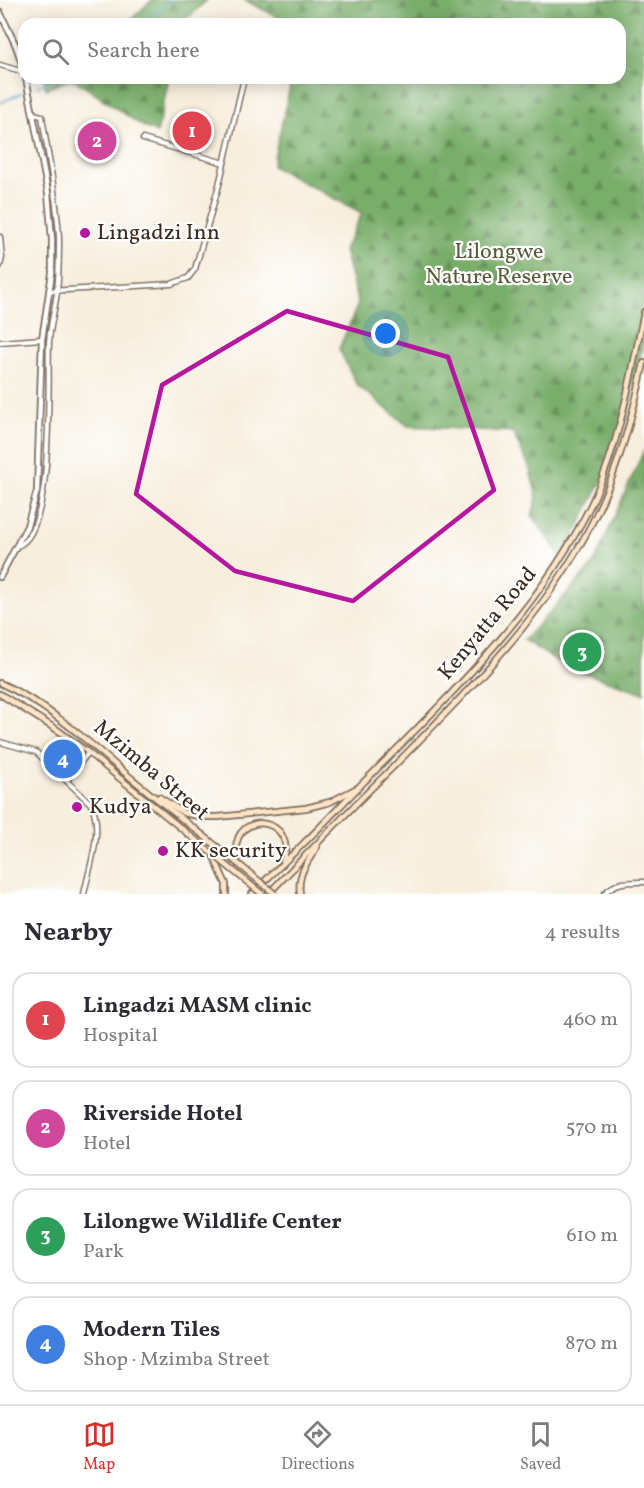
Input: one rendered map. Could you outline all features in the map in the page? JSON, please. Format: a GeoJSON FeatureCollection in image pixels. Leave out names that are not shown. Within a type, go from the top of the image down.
{"type":"FeatureCollection","features":[{"type":"Feature","properties":{"kind":"main road","name":"Kenyatta Road"},"geometry":{"type":"LineString","coordinates":[[252,894],[478,665],[515,621],[570,546],[596,494],[609,458],[633,369],[644,312]]}},
{"type":"Feature","properties":{"kind":"main road","name":"Kenyatta Road"},"geometry":{"type":"LineString","coordinates":[[267,894],[482,676],[560,578],[578,549],[607,490],[621,455],[644,363]]}},
{"type":"Feature","properties":{"kind":"main road","name":"Mzimba Street"},"geometry":{"type":"LineString","coordinates":[[0,682],[40,705],[81,734],[141,786],[275,894]]}},
{"type":"Feature","properties":{"kind":"main road","name":"Mzimba Street"},"geometry":{"type":"LineString","coordinates":[[0,694],[59,731],[88,753],[262,894]]}},
{"type":"Feature","properties":{"kind":"main road"},"geometry":{"type":"LineString","coordinates":[[141,786],[184,813],[202,817],[306,808],[330,802],[361,786]]}},
{"type":"Feature","properties":{"kind":"main road"},"geometry":{"type":"LineString","coordinates":[[238,864],[236,839],[246,828],[262,823],[276,828],[285,841],[283,863]]}},
{"type":"Feature","properties":{"kind":"main road"},"geometry":{"type":"LineString","coordinates":[[300,894],[299,880],[302,870],[320,842]]}},
{"type":"Feature","properties":{"kind":"main road"},"geometry":{"type":"LineString","coordinates":[[212,853],[226,884],[226,894]]}},
{"type":"Feature","properties":{"kind":"street"},"geometry":{"type":"LineString","coordinates":[[0,12],[18,52]]}},
{"type":"Feature","properties":{"kind":"street"},"geometry":{"type":"LineString","coordinates":[[0,65],[18,70]]}},
{"type":"Feature","properties":{"kind":"street"},"geometry":{"type":"LineString","coordinates":[[0,577],[33,511],[37,491],[42,339],[52,255],[49,201],[27,84]]}},
{"type":"Feature","properties":{"kind":"street"},"geometry":{"type":"LineString","coordinates":[[49,291],[171,284],[188,278],[195,269],[224,163],[242,84]]}},
{"type":"Feature","properties":{"kind":"street"},"geometry":{"type":"LineString","coordinates":[[16,546],[27,541],[36,520],[44,490],[49,343],[57,291],[59,240],[56,196],[42,116],[34,114]]}},
{"type":"Feature","properties":{"kind":"street"},"geometry":{"type":"LineString","coordinates":[[143,139],[224,163]]}},
{"type":"Feature","properties":{"kind":"street"},"geometry":{"type":"LineString","coordinates":[[0,237],[2,258],[0,266]]}},
{"type":"Feature","properties":{"kind":"street"},"geometry":{"type":"LineString","coordinates":[[0,342],[42,339]]}},
{"type":"Feature","properties":{"kind":"street"},"geometry":{"type":"LineString","coordinates":[[0,570],[12,554]]}},
{"type":"Feature","properties":{"kind":"street"},"geometry":{"type":"LineString","coordinates":[[0,742],[36,752],[90,803],[97,819],[84,894]]}},
{"type":"Feature","properties":{"kind":"street"},"geometry":{"type":"LineString","coordinates":[[67,780],[88,753]]}},
{"type":"Feature","properties":{"kind":"street"},"geometry":{"type":"LineString","coordinates":[[604,894],[612,885],[644,882]]}},
{"type":"Feature","properties":{"kind":"highlighted area"},"geometry":{"type":"Polygon","coordinates":[[[287,311],[448,357],[494,490],[353,601],[235,571],[136,494],[162,385],[287,311]]]}},
{"type":"Feature","properties":{"kind":"green space"},"geometry":{"type":"Polygon","coordinates":[[[152,0],[207,0],[186,18],[132,18],[152,0]]]}},
{"type":"Feature","properties":{"kind":"green space","name":"Lilongwe Nature Reserve"},"geometry":{"type":"Polygon","coordinates":[[[244,0],[644,0],[644,339],[627,414],[609,466],[563,559],[532,516],[537,498],[529,466],[512,432],[408,426],[357,385],[339,349],[358,304],[344,250],[362,213],[272,166],[291,84],[626,84],[626,18],[277,18],[244,0]]]}},
{"type":"Feature","properties":{"kind":"green space"},"geometry":{"type":"Polygon","coordinates":[[[45,84],[60,84],[46,89],[45,84]]]}},
{"type":"Feature","properties":{"kind":"green space"},"geometry":{"type":"Polygon","coordinates":[[[80,84],[168,84],[157,133],[141,125],[80,84]]]}},
{"type":"Feature","properties":{"kind":"green space"},"geometry":{"type":"Polygon","coordinates":[[[644,450],[644,693],[566,667],[524,640],[593,565],[644,450]]]}},
{"type":"Feature","properties":{"kind":"waterway"},"geometry":{"type":"LineString","coordinates":[[151,18],[167,3],[174,0]]}},
{"type":"Feature","properties":{"kind":"waterway"},"geometry":{"type":"LineString","coordinates":[[37,87],[43,84]]}},
{"type":"Feature","properties":{"kind":"waterway"},"geometry":{"type":"LineString","coordinates":[[0,103],[24,92]]}},
{"type":"Feature","properties":{"kind":"place","name":"Lingadzi MASM clinic"},"geometry":{"type":"Point","coordinates":[192,131]}},
{"type":"Feature","properties":{"kind":"place","name":"Riverside Hotel"},"geometry":{"type":"Point","coordinates":[97,141]}},
{"type":"Feature","properties":{"kind":"place","name":"Lingadzi Inn"},"geometry":{"type":"Point","coordinates":[85,233]}},
{"type":"Feature","properties":{"kind":"place","name":"Lilongwe Wildlife Center"},"geometry":{"type":"Point","coordinates":[582,652]}},
{"type":"Feature","properties":{"kind":"place","name":"Modern Tiles"},"geometry":{"type":"Point","coordinates":[63,759]}},
{"type":"Feature","properties":{"kind":"place","name":"Kudya"},"geometry":{"type":"Point","coordinates":[77,807]}},
{"type":"Feature","properties":{"kind":"place","name":"KK security"},"geometry":{"type":"Point","coordinates":[163,851]}}]}
